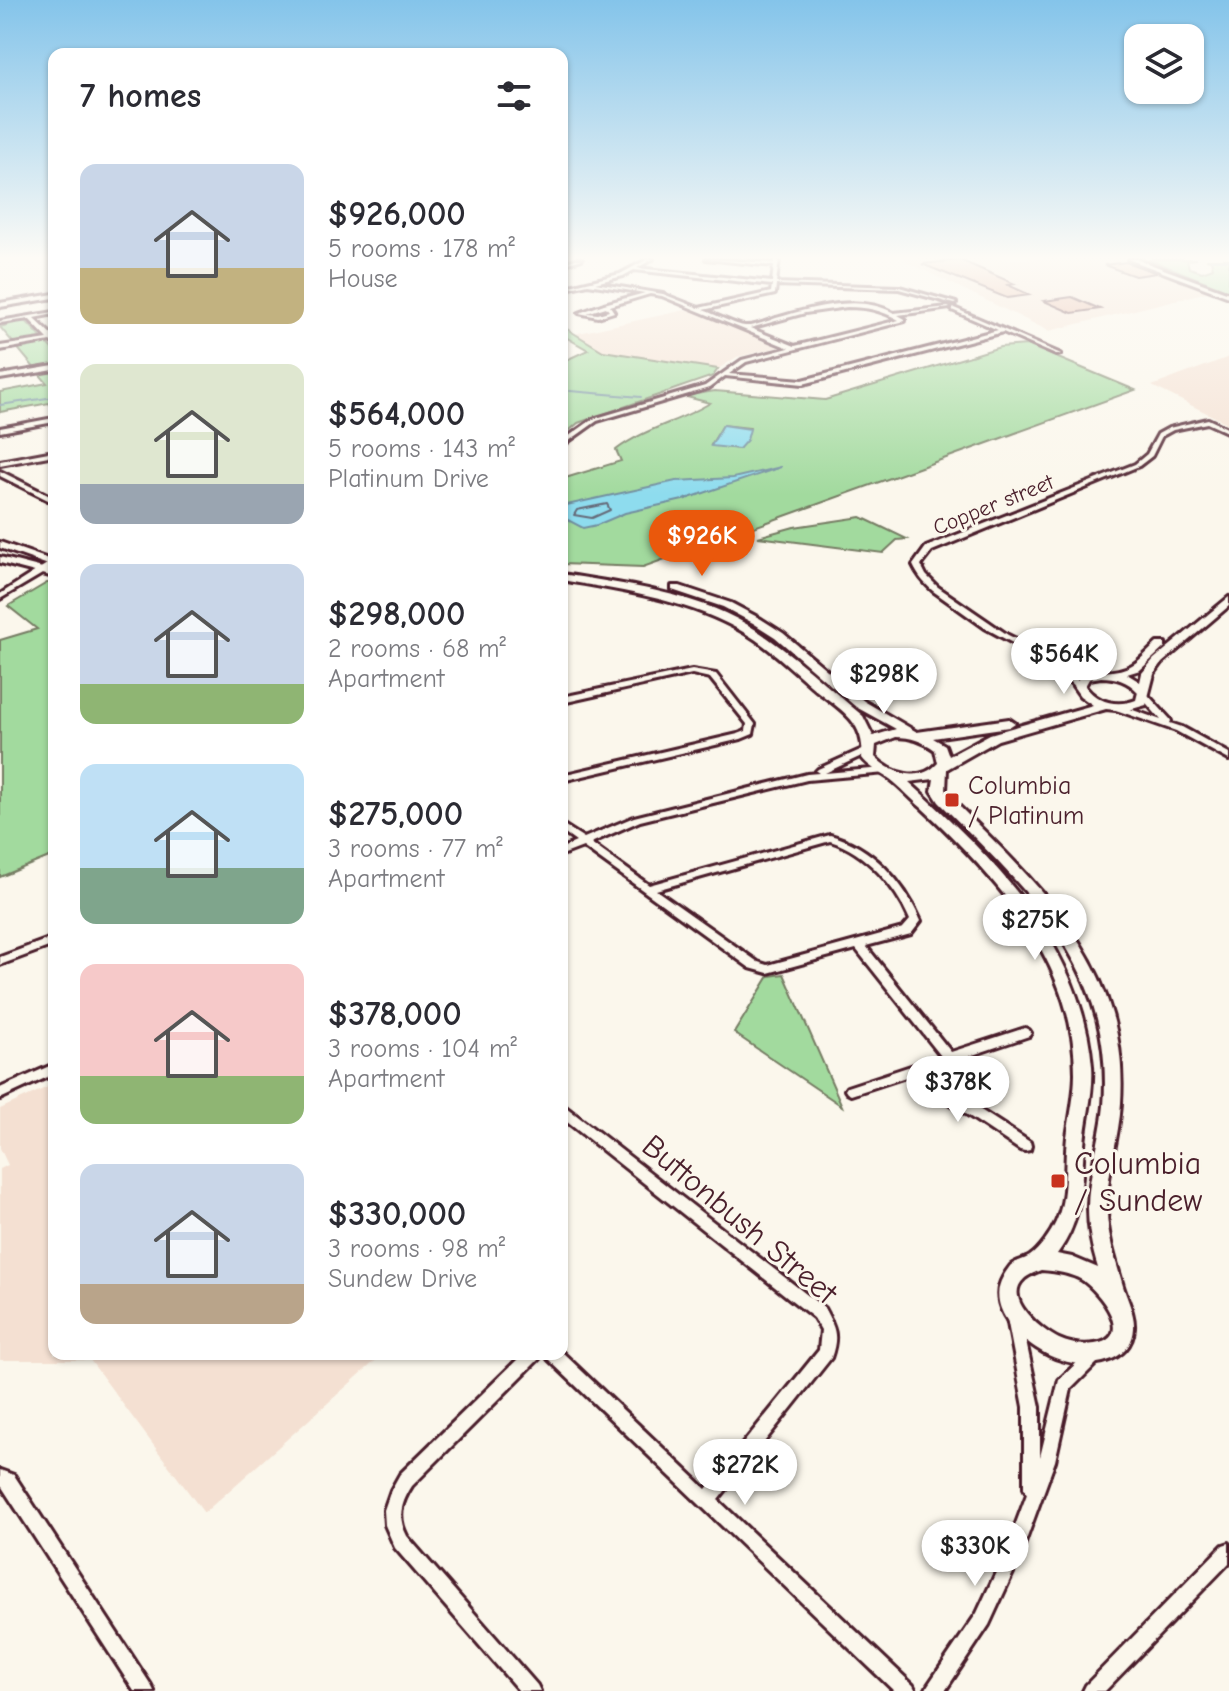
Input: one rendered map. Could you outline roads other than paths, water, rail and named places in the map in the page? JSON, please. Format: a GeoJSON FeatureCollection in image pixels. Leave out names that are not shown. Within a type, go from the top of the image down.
{"type":"FeatureCollection","features":[{"type":"Feature","properties":{"kind":"main road"},"geometry":{"type":"LineString","coordinates":[[0,545],[48,565]]}},
{"type":"Feature","properties":{"kind":"main road"},"geometry":{"type":"LineString","coordinates":[[0,560],[42,572],[48,570]]}},
{"type":"Feature","properties":{"kind":"main road"},"geometry":{"type":"LineString","coordinates":[[568,569],[653,582],[727,605],[779,635],[860,704],[933,742],[961,740],[1058,710],[1080,689],[1085,677],[1136,668],[1229,589]]}},
{"type":"Feature","properties":{"kind":"main road"},"geometry":{"type":"LineString","coordinates":[[568,578],[640,588],[721,615],[757,635],[859,719],[874,765],[933,808],[1027,913],[1056,960],[1073,998],[1084,1065],[1069,1205],[1063,1230],[1039,1261],[1013,1273],[1008,1285],[1013,1313],[1024,1328],[1057,1350],[1094,1356],[1109,1351],[1120,1342],[1125,1330],[1124,1316],[1117,1301],[1098,1223],[1097,1194],[1111,1130],[1113,1093],[1107,1019],[1095,985],[1063,925],[1019,872],[944,799],[939,791],[945,756],[933,742]]}},
{"type":"Feature","properties":{"kind":"main road"},"geometry":{"type":"LineString","coordinates":[[888,773],[920,778],[994,737],[1111,706],[1135,706],[1144,695],[1148,673],[1158,661],[1229,600]]}},
{"type":"Feature","properties":{"kind":"main road"},"geometry":{"type":"LineString","coordinates":[[1108,674],[1133,681],[1144,695]]}},
{"type":"Feature","properties":{"kind":"main road"},"geometry":{"type":"LineString","coordinates":[[1080,689],[1111,706]]}},
{"type":"Feature","properties":{"kind":"main road"},"geometry":{"type":"LineString","coordinates":[[868,747],[885,734],[916,735],[995,727]]}},
{"type":"Feature","properties":{"kind":"main road"},"geometry":{"type":"LineString","coordinates":[[1039,1261],[1055,1262],[1082,1271],[1106,1287],[1117,1301]]}},
{"type":"Feature","properties":{"kind":"street"},"geometry":{"type":"LineString","coordinates":[[769,338],[794,348]]}},
{"type":"Feature","properties":{"kind":"street"},"geometry":{"type":"LineString","coordinates":[[568,440],[595,420],[707,387],[744,361],[835,338]]}},
{"type":"Feature","properties":{"kind":"street"},"geometry":{"type":"LineString","coordinates":[[726,375],[803,382],[973,338]]}},
{"type":"Feature","properties":{"kind":"street"},"geometry":{"type":"LineString","coordinates":[[1022,338],[1058,354]]}},
{"type":"Feature","properties":{"kind":"street"},"geometry":{"type":"LineString","coordinates":[[0,348],[48,341]]}},
{"type":"Feature","properties":{"kind":"street"},"geometry":{"type":"LineString","coordinates":[[0,377],[48,369]]}},
{"type":"Feature","properties":{"kind":"street"},"geometry":{"type":"LineString","coordinates":[[0,430],[48,421]]}},
{"type":"Feature","properties":{"kind":"street","name":"Copper street"},"geometry":{"type":"LineString","coordinates":[[1026,649],[995,633],[924,580],[917,565],[920,557],[933,548],[1137,465],[1150,455],[1160,435],[1208,421],[1229,431]]}},
{"type":"Feature","properties":{"kind":"street"},"geometry":{"type":"LineString","coordinates":[[0,463],[48,454]]}},
{"type":"Feature","properties":{"kind":"street"},"geometry":{"type":"LineString","coordinates":[[0,473],[48,498]]}},
{"type":"Feature","properties":{"kind":"street"},"geometry":{"type":"LineString","coordinates":[[0,597],[42,572]]}},
{"type":"Feature","properties":{"kind":"street"},"geometry":{"type":"LineString","coordinates":[[1026,649],[1108,674]]}},
{"type":"Feature","properties":{"kind":"street"},"geometry":{"type":"LineString","coordinates":[[1026,649],[1034,657],[1061,669],[1080,689]]}},
{"type":"Feature","properties":{"kind":"street"},"geometry":{"type":"LineString","coordinates":[[568,699],[692,672],[713,676],[751,724],[750,732],[741,736],[568,777]]}},
{"type":"Feature","properties":{"kind":"street"},"geometry":{"type":"LineString","coordinates":[[1144,695],[1159,715],[1229,757]]}},
{"type":"Feature","properties":{"kind":"street"},"geometry":{"type":"LineString","coordinates":[[1111,706],[1179,729]]}},
{"type":"Feature","properties":{"kind":"street"},"geometry":{"type":"LineString","coordinates":[[807,777],[868,747]]}},
{"type":"Feature","properties":{"kind":"street"},"geometry":{"type":"LineString","coordinates":[[568,849],[637,819],[807,777],[846,771],[888,773]]}},
{"type":"Feature","properties":{"kind":"street"},"geometry":{"type":"LineString","coordinates":[[568,832],[754,965],[780,968],[907,931],[916,921],[912,909],[859,848],[846,840],[830,838],[650,888]]}},
{"type":"Feature","properties":{"kind":"street"},"geometry":{"type":"LineString","coordinates":[[0,961],[48,943]]}},
{"type":"Feature","properties":{"kind":"street"},"geometry":{"type":"LineString","coordinates":[[859,945],[949,1058]]}},
{"type":"Feature","properties":{"kind":"street"},"geometry":{"type":"LineString","coordinates":[[851,1090],[1025,1033]]}},
{"type":"Feature","properties":{"kind":"street"},"geometry":{"type":"LineString","coordinates":[[911,1071],[1025,1146]]}},
{"type":"Feature","properties":{"kind":"street"},"geometry":{"type":"LineString","coordinates":[[0,1094],[48,1072]]}},
{"type":"Feature","properties":{"kind":"street","name":"Buttonbush Street"},"geometry":{"type":"LineString","coordinates":[[568,1116],[819,1313],[828,1329],[826,1353],[708,1500]]}},
{"type":"Feature","properties":{"kind":"street"},"geometry":{"type":"LineString","coordinates":[[1013,1313],[1032,1407],[1032,1494]]}},
{"type":"Feature","properties":{"kind":"street"},"geometry":{"type":"LineString","coordinates":[[934,1691],[983,1619],[1012,1556],[1032,1494],[1047,1461],[1064,1385],[1094,1356]]}},
{"type":"Feature","properties":{"kind":"street"},"geometry":{"type":"LineString","coordinates":[[528,1360],[406,1480],[395,1496],[391,1511],[393,1528],[401,1542],[531,1691]]}},
{"type":"Feature","properties":{"kind":"street"},"geometry":{"type":"LineString","coordinates":[[559,1360],[907,1691]]}},
{"type":"Feature","properties":{"kind":"street"},"geometry":{"type":"LineString","coordinates":[[0,1478],[8,1481],[145,1691]]}},
{"type":"Feature","properties":{"kind":"street"},"geometry":{"type":"LineString","coordinates":[[1092,1691],[1229,1551]]}},
{"type":"Feature","properties":{"kind":"water"},"geometry":{"type":"Polygon","coordinates":[[[723,425],[750,429],[747,440],[739,449],[711,446],[723,425]]]}},
{"type":"Feature","properties":{"kind":"water"},"geometry":{"type":"Polygon","coordinates":[[[781,467],[683,500],[625,513],[597,525],[583,528],[568,520],[568,505],[676,481],[733,478],[781,467]]]}},
{"type":"Feature","properties":{"kind":"waterway"},"geometry":{"type":"LineString","coordinates":[[570,391],[641,397]]}},
{"type":"Feature","properties":{"kind":"waterway"},"geometry":{"type":"LineString","coordinates":[[0,405],[48,398]]}},
{"type":"Feature","properties":{"kind":"place","name":"Columbia / Platinum"},"geometry":{"type":"Point","coordinates":[952,800]}},
{"type":"Feature","properties":{"kind":"place","name":"Columbia / Sundew"},"geometry":{"type":"Point","coordinates":[1058,1181]}}]}
